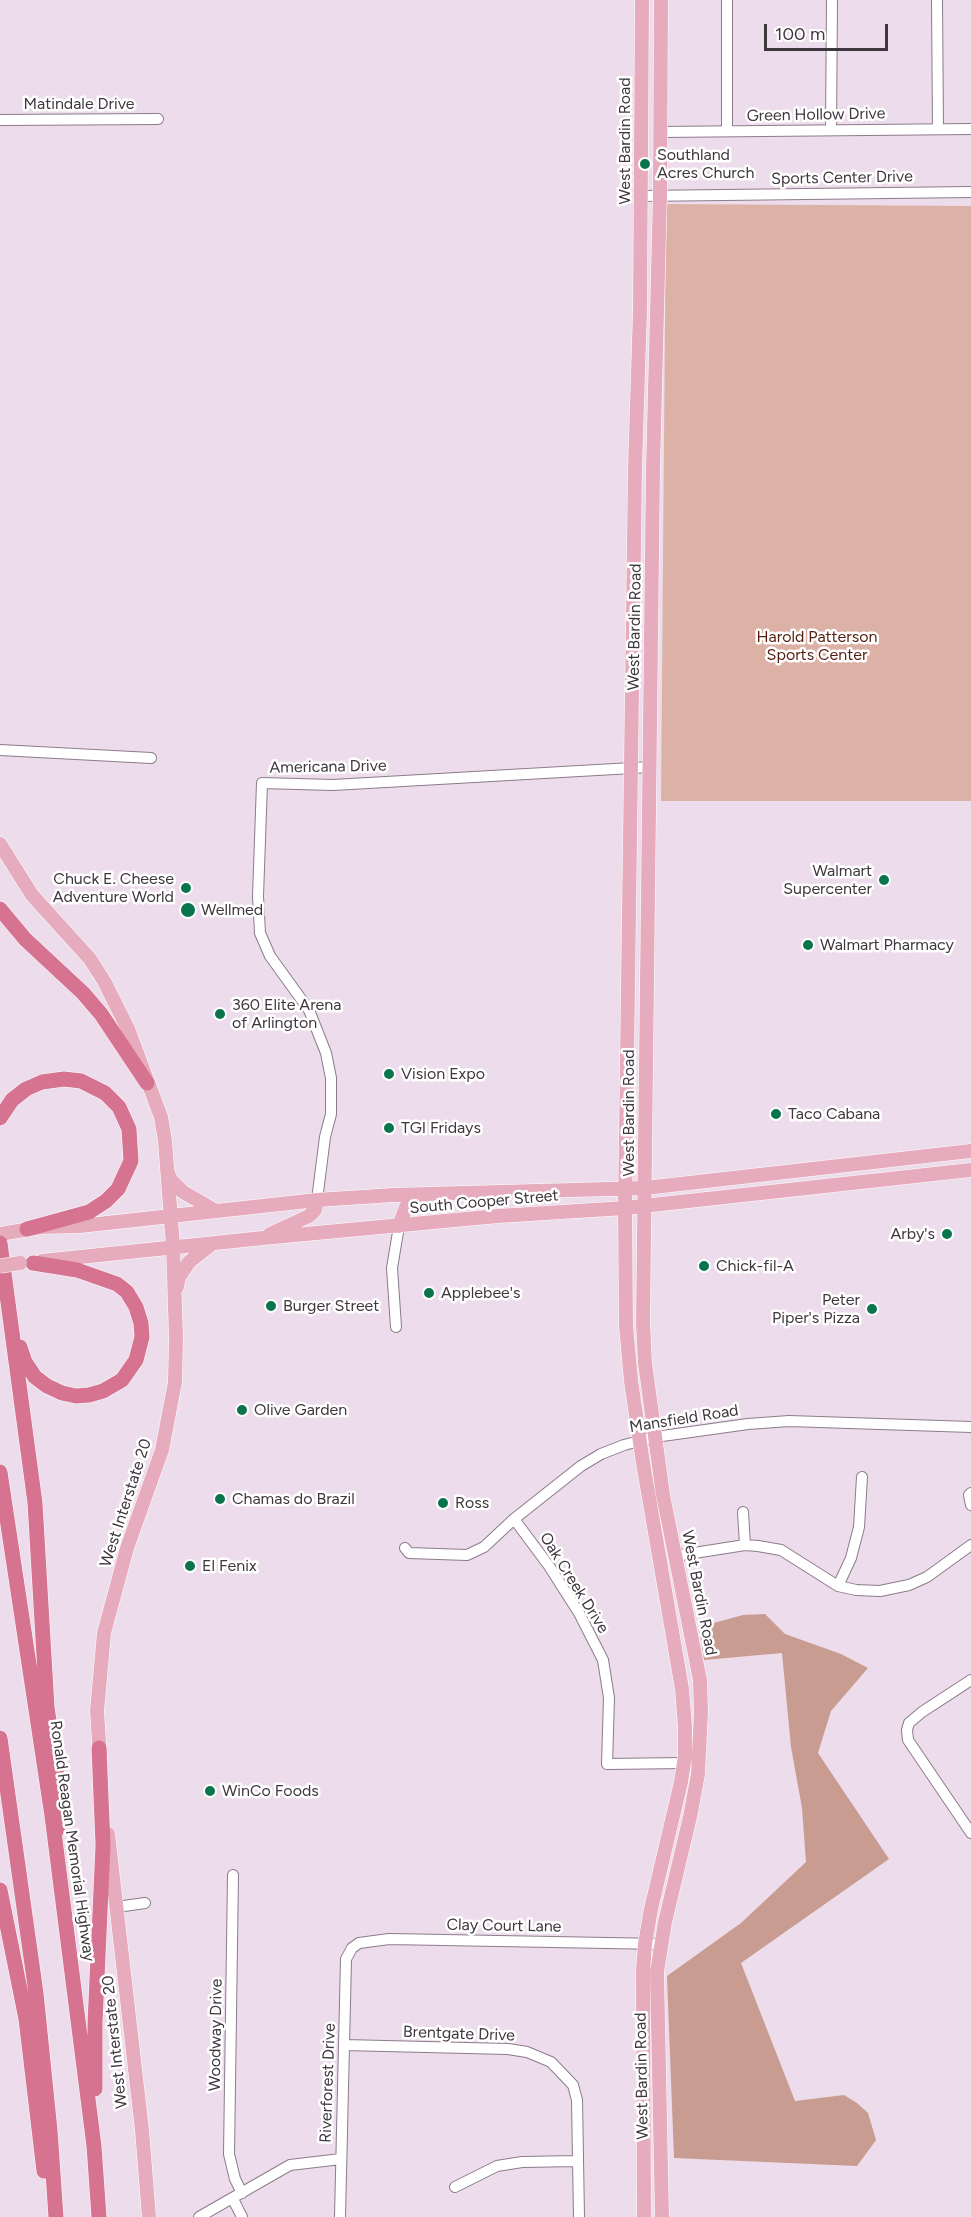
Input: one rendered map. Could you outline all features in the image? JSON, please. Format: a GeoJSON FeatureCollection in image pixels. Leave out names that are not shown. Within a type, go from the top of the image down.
{"type":"FeatureCollection","features":[{"type":"Feature","properties":{"kind":"highway"},"geometry":{"type":"LineString","coordinates":[[0,909],[25,939],[95,1007],[117,1035],[147,1083]]}},
{"type":"Feature","properties":{"kind":"highway"},"geometry":{"type":"LineString","coordinates":[[0,1118],[12,1100],[26,1089],[42,1082],[64,1079],[81,1081],[105,1093],[119,1107],[129,1129],[131,1161],[118,1190],[89,1212],[27,1229]]}},
{"type":"Feature","properties":{"kind":"highway"},"geometry":{"type":"LineString","coordinates":[[2,1237],[8,1301],[35,1503],[47,1707],[62,1809],[55,1839]]}},
{"type":"Feature","properties":{"kind":"highway"},"geometry":{"type":"LineString","coordinates":[[8,1301],[16,1338],[25,1362],[35,1377],[62,1393],[76,1396],[89,1395],[115,1385],[130,1371],[140,1352],[141,1323],[136,1307],[127,1292],[117,1284],[94,1275],[26,1263]]}},
{"type":"Feature","properties":{"kind":"highway","name":"Ronald Reagan Memorial Highway"},"geometry":{"type":"LineString","coordinates":[[0,1472],[55,1839],[94,2146],[99,2217]]}},
{"type":"Feature","properties":{"kind":"highway"},"geometry":{"type":"LineString","coordinates":[[0,1738],[36,1993],[56,2217]]}},
{"type":"Feature","properties":{"kind":"highway"},"geometry":{"type":"LineString","coordinates":[[94,2146],[95,2023],[103,1845],[99,1748]]}},
{"type":"Feature","properties":{"kind":"highway"},"geometry":{"type":"LineString","coordinates":[[0,1890],[26,2019],[50,2217]]}},
{"type":"Feature","properties":{"kind":"main road","name":"West Bardin Road"},"geometry":{"type":"LineString","coordinates":[[642,0],[633,768],[625,1208],[626,1340],[640,1441],[682,1689],[685,1727],[684,1763],[645,1944],[643,1971],[645,2217]]}},
{"type":"Feature","properties":{"kind":"main road","name":"West Bardin Road"},"geometry":{"type":"LineString","coordinates":[[661,0],[643,1322],[654,1437],[663,1495],[700,1680],[701,1712],[698,1774],[657,1972],[662,2217]]}},
{"type":"Feature","properties":{"kind":"main road"},"geometry":{"type":"LineString","coordinates":[[635,468],[653,468]]}},
{"type":"Feature","properties":{"kind":"main road","name":"West Interstate 20"},"geometry":{"type":"LineString","coordinates":[[0,844],[32,895],[90,959],[104,981],[128,1029],[161,1117],[165,1141],[173,1246],[175,1382],[162,1450],[127,1548],[104,1633],[97,1711],[99,1748],[142,2130],[149,2217]]}},
{"type":"Feature","properties":{"kind":"main road"},"geometry":{"type":"LineString","coordinates":[[628,972],[646,971]]}},
{"type":"Feature","properties":{"kind":"main road","name":"South Cooper Street"},"geometry":{"type":"LineString","coordinates":[[2,1237],[27,1229],[80,1226],[317,1200],[393,1195],[626,1190],[971,1151]]}},
{"type":"Feature","properties":{"kind":"main road","name":"South Cooper Street"},"geometry":{"type":"LineString","coordinates":[[0,1266],[214,1242],[498,1216],[625,1208],[971,1170]]}},
{"type":"Feature","properties":{"kind":"main road"},"geometry":{"type":"LineString","coordinates":[[167,1171],[170,1179],[183,1192],[216,1211]]}},
{"type":"Feature","properties":{"kind":"main road"},"geometry":{"type":"LineString","coordinates":[[399,1226],[406,1208],[417,1201],[470,1193]]}},
{"type":"Feature","properties":{"kind":"main road"},"geometry":{"type":"LineString","coordinates":[[263,1238],[309,1216],[315,1210],[317,1200]]}},
{"type":"Feature","properties":{"kind":"main road"},"geometry":{"type":"LineString","coordinates":[[174,1298],[179,1277],[189,1262],[214,1242]]}},
{"type":"Feature","properties":{"kind":"main road"},"geometry":{"type":"LineString","coordinates":[[645,2189],[661,2188]]}},
{"type":"Feature","properties":{"kind":"street"},"geometry":{"type":"LineString","coordinates":[[727,0],[727,131]]}},
{"type":"Feature","properties":{"kind":"street"},"geometry":{"type":"LineString","coordinates":[[831,130],[832,0]]}},
{"type":"Feature","properties":{"kind":"street"},"geometry":{"type":"LineString","coordinates":[[937,0],[938,129]]}},
{"type":"Feature","properties":{"kind":"street","name":"Matindale Drive"},"geometry":{"type":"LineString","coordinates":[[0,120],[158,119]]}},
{"type":"Feature","properties":{"kind":"street","name":"Green Hollow Drive"},"geometry":{"type":"LineString","coordinates":[[660,132],[971,129]]}},
{"type":"Feature","properties":{"kind":"street","name":"Sports Center Drive"},"geometry":{"type":"LineString","coordinates":[[641,196],[971,192]]}},
{"type":"Feature","properties":{"kind":"street"},"geometry":{"type":"LineString","coordinates":[[0,750],[151,758]]}},
{"type":"Feature","properties":{"kind":"street","name":"Americana Drive"},"geometry":{"type":"LineString","coordinates":[[317,1200],[325,1137],[331,1114],[331,1078],[326,1053],[309,1010],[270,956],[260,933],[258,896],[262,783],[333,784],[650,767]]}},
{"type":"Feature","properties":{"kind":"street"},"geometry":{"type":"LineString","coordinates":[[396,1327],[392,1268],[399,1226]]}},
{"type":"Feature","properties":{"kind":"street","name":"Mansfield Road"},"geometry":{"type":"LineString","coordinates":[[405,1548],[409,1553],[467,1555],[484,1547],[514,1519],[581,1466],[601,1454],[654,1437],[748,1424],[789,1421],[971,1426]]}},
{"type":"Feature","properties":{"kind":"street"},"geometry":{"type":"LineString","coordinates":[[838,1586],[851,1558],[859,1527],[862,1477]]}},
{"type":"Feature","properties":{"kind":"street"},"geometry":{"type":"LineString","coordinates":[[971,1493],[969,1502],[971,1505]]}},
{"type":"Feature","properties":{"kind":"street"},"geometry":{"type":"LineString","coordinates":[[743,1512],[745,1545]]}},
{"type":"Feature","properties":{"kind":"street","name":"Oak Creek Drive"},"geometry":{"type":"LineString","coordinates":[[514,1519],[549,1566],[573,1604],[603,1660],[609,1698],[606,1764],[684,1763]]}},
{"type":"Feature","properties":{"kind":"street"},"geometry":{"type":"LineString","coordinates":[[675,1556],[745,1545],[781,1550],[838,1586],[856,1590],[880,1591],[909,1585],[927,1577],[971,1545]]}},
{"type":"Feature","properties":{"kind":"street"},"geometry":{"type":"LineString","coordinates":[[971,1680],[922,1712],[909,1723],[907,1730],[908,1740],[971,1832]]}},
{"type":"Feature","properties":{"kind":"street","name":"Woodway Drive"},"geometry":{"type":"LineString","coordinates":[[233,1875],[229,2154],[242,2217]]}},
{"type":"Feature","properties":{"kind":"street"},"geometry":{"type":"LineString","coordinates":[[117,1907],[145,1903]]}},
{"type":"Feature","properties":{"kind":"street","name":"Clay Court Lane"},"geometry":{"type":"LineString","coordinates":[[350,1951],[359,1942],[389,1939],[662,1944]]}},
{"type":"Feature","properties":{"kind":"street","name":"Riverforest Drive"},"geometry":{"type":"LineString","coordinates":[[340,2217],[346,1959],[350,1951]]}},
{"type":"Feature","properties":{"kind":"street","name":"Brentgate Drive"},"geometry":{"type":"LineString","coordinates":[[344,2045],[508,2049],[527,2052],[551,2062],[573,2085],[577,2100],[579,2217]]}},
{"type":"Feature","properties":{"kind":"street"},"geometry":{"type":"LineString","coordinates":[[199,2217],[290,2165],[340,2159]]}},
{"type":"Feature","properties":{"kind":"street"},"geometry":{"type":"LineString","coordinates":[[455,2187],[497,2166],[522,2162],[578,2161]]}},
{"type":"Feature","properties":{"kind":"green space","name":"Harold Patterson Sports Center"},"geometry":{"type":"Polygon","coordinates":[[[666,204],[971,206],[971,801],[661,801],[666,204]]]}},
{"type":"Feature","properties":{"kind":"shaded area"},"geometry":{"type":"Polygon","coordinates":[[[765,1614],[785,1634],[841,1654],[868,1668],[831,1711],[818,1753],[889,1859],[741,1963],[795,2101],[844,2095],[868,2113],[876,2140],[857,2166],[674,2158],[667,1976],[741,1923],[806,1862],[802,1808],[791,1747],[782,1653],[704,1660],[699,1627],[743,1615],[765,1614]]]}},
{"type":"Feature","properties":{"kind":"place","name":"Southland Acres Church"},"geometry":{"type":"Point","coordinates":[645,164]}},
{"type":"Feature","properties":{"kind":"place","name":"Walmart Supercenter"},"geometry":{"type":"Point","coordinates":[884,880]}},
{"type":"Feature","properties":{"kind":"place","name":"Chuck E. Cheese Adventure World"},"geometry":{"type":"Point","coordinates":[186,888]}},
{"type":"Feature","properties":{"kind":"place","name":"Wellmed"},"geometry":{"type":"Point","coordinates":[188,910]}},
{"type":"Feature","properties":{"kind":"place","name":"Walmart Pharmacy"},"geometry":{"type":"Point","coordinates":[808,945]}},
{"type":"Feature","properties":{"kind":"place","name":"360 Elite Arena of Arlington"},"geometry":{"type":"Point","coordinates":[220,1014]}},
{"type":"Feature","properties":{"kind":"place","name":"Vision Expo"},"geometry":{"type":"Point","coordinates":[389,1074]}},
{"type":"Feature","properties":{"kind":"place","name":"Taco Cabana"},"geometry":{"type":"Point","coordinates":[776,1114]}},
{"type":"Feature","properties":{"kind":"place","name":"TGI Fridays"},"geometry":{"type":"Point","coordinates":[389,1128]}},
{"type":"Feature","properties":{"kind":"place","name":"Arby's"},"geometry":{"type":"Point","coordinates":[947,1234]}},
{"type":"Feature","properties":{"kind":"place","name":"Chick-fil-A"},"geometry":{"type":"Point","coordinates":[704,1266]}},
{"type":"Feature","properties":{"kind":"place","name":"Applebee's"},"geometry":{"type":"Point","coordinates":[429,1293]}},
{"type":"Feature","properties":{"kind":"place","name":"Burger Street"},"geometry":{"type":"Point","coordinates":[271,1306]}},
{"type":"Feature","properties":{"kind":"place","name":"Peter Piper's Pizza"},"geometry":{"type":"Point","coordinates":[872,1309]}},
{"type":"Feature","properties":{"kind":"place","name":"Olive Garden"},"geometry":{"type":"Point","coordinates":[242,1410]}},
{"type":"Feature","properties":{"kind":"place","name":"Chamas do Brazil"},"geometry":{"type":"Point","coordinates":[220,1499]}},
{"type":"Feature","properties":{"kind":"place","name":"Ross"},"geometry":{"type":"Point","coordinates":[443,1503]}},
{"type":"Feature","properties":{"kind":"place","name":"El Fenix"},"geometry":{"type":"Point","coordinates":[190,1566]}},
{"type":"Feature","properties":{"kind":"place","name":"WinCo Foods"},"geometry":{"type":"Point","coordinates":[210,1791]}}]}
